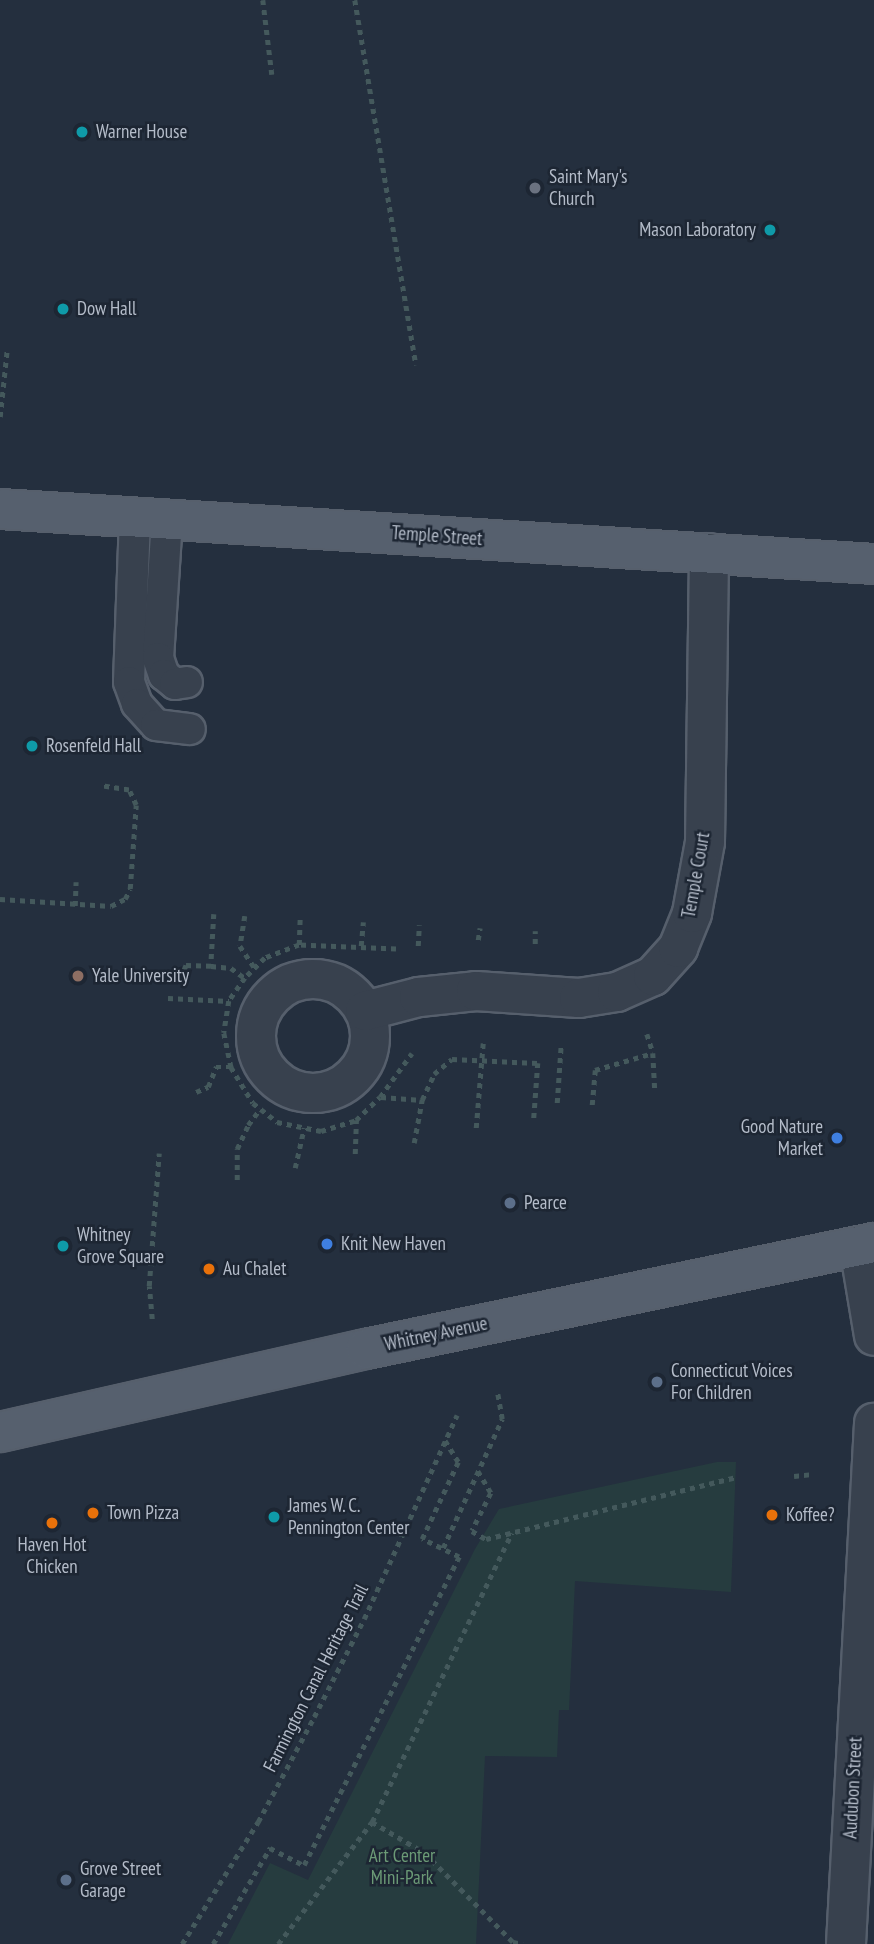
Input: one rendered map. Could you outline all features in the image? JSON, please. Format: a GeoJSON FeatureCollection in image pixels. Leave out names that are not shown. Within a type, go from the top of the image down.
{"type":"FeatureCollection","features":[{"type":"Feature","properties":{"kind":"main road","name":"Temple Street"},"geometry":{"type":"LineString","coordinates":[[0,509],[874,564]]}},
{"type":"Feature","properties":{"kind":"main road","name":"Whitney Avenue"},"geometry":{"type":"LineString","coordinates":[[0,1432],[366,1349],[867,1245]]}},
{"type":"Feature","properties":{"kind":"street","name":"Temple Court"},"geometry":{"type":"LineString","coordinates":[[365,1012],[419,997],[476,991],[579,998],[617,992],[653,976],[678,948],[692,913],[705,842],[709,553]]}},
{"type":"Feature","properties":{"kind":"street"},"geometry":{"type":"LineString","coordinates":[[867,1245],[874,1336]]}},
{"type":"Feature","properties":{"kind":"street","name":"Audubon Street"},"geometry":{"type":"LineString","coordinates":[[846,1944],[874,1423]]}},
{"type":"Feature","properties":{"kind":"lane"},"geometry":{"type":"LineString","coordinates":[[151,518],[158,658],[164,675],[175,684],[187,682]]}},
{"type":"Feature","properties":{"kind":"lane"},"geometry":{"type":"LineString","coordinates":[[151,518],[129,682],[137,704],[156,726],[190,729]]}},
{"type":"Feature","properties":{"kind":"path"},"geometry":{"type":"LineString","coordinates":[[262,0],[272,74]]}},
{"type":"Feature","properties":{"kind":"path"},"geometry":{"type":"LineString","coordinates":[[355,0],[416,365]]}},
{"type":"Feature","properties":{"kind":"path"},"geometry":{"type":"LineString","coordinates":[[0,417],[7,349]]}},
{"type":"Feature","properties":{"kind":"path"},"geometry":{"type":"LineString","coordinates":[[0,899],[75,906],[111,906],[125,899],[130,890],[136,805],[129,790],[103,786]]}},
{"type":"Feature","properties":{"kind":"path"},"geometry":{"type":"LineString","coordinates":[[75,906],[76,882]]}},
{"type":"Feature","properties":{"kind":"path"},"geometry":{"type":"LineString","coordinates":[[211,966],[214,914]]}},
{"type":"Feature","properties":{"kind":"path"},"geometry":{"type":"LineString","coordinates":[[245,916],[240,946],[255,968]]}},
{"type":"Feature","properties":{"kind":"path"},"geometry":{"type":"LineString","coordinates":[[299,945],[300,919]]}},
{"type":"Feature","properties":{"kind":"path"},"geometry":{"type":"LineString","coordinates":[[361,946],[363,922]]}},
{"type":"Feature","properties":{"kind":"path"},"geometry":{"type":"LineString","coordinates":[[418,951],[419,925]]}},
{"type":"Feature","properties":{"kind":"path"},"geometry":{"type":"LineString","coordinates":[[419,1047],[380,1097],[356,1120],[321,1131],[277,1122],[260,1109],[231,1067],[224,1033],[229,1001],[245,978],[265,958],[299,945],[429,951]]}},
{"type":"Feature","properties":{"kind":"path"},"geometry":{"type":"LineString","coordinates":[[168,979],[180,979],[186,964],[232,968],[245,978]]}},
{"type":"Feature","properties":{"kind":"path"},"geometry":{"type":"LineString","coordinates":[[168,998],[229,1001]]}},
{"type":"Feature","properties":{"kind":"path"},"geometry":{"type":"LineString","coordinates":[[646,1031],[653,1053],[655,1092]]}},
{"type":"Feature","properties":{"kind":"path"},"geometry":{"type":"LineString","coordinates":[[476,1128],[483,1036]]}},
{"type":"Feature","properties":{"kind":"path"},"geometry":{"type":"LineString","coordinates":[[557,1103],[562,1042]]}},
{"type":"Feature","properties":{"kind":"path"},"geometry":{"type":"LineString","coordinates":[[592,1105],[595,1070],[653,1053]]}},
{"type":"Feature","properties":{"kind":"path"},"geometry":{"type":"LineString","coordinates":[[414,1143],[422,1100],[434,1074],[452,1059],[538,1063],[534,1118]]}},
{"type":"Feature","properties":{"kind":"path"},"geometry":{"type":"LineString","coordinates":[[196,1092],[208,1087],[216,1067],[231,1067]]}},
{"type":"Feature","properties":{"kind":"path"},"geometry":{"type":"LineString","coordinates":[[380,1097],[422,1100]]}},
{"type":"Feature","properties":{"kind":"path"},"geometry":{"type":"LineString","coordinates":[[237,1180],[237,1149],[248,1125],[260,1109]]}},
{"type":"Feature","properties":{"kind":"path"},"geometry":{"type":"LineString","coordinates":[[355,1154],[356,1120]]}},
{"type":"Feature","properties":{"kind":"path"},"geometry":{"type":"LineString","coordinates":[[295,1168],[304,1128]]}},
{"type":"Feature","properties":{"kind":"path"},"geometry":{"type":"LineString","coordinates":[[152,1319],[149,1286],[159,1153]]}},
{"type":"Feature","properties":{"kind":"path"},"geometry":{"type":"LineString","coordinates":[[443,1548],[502,1419],[497,1392]]}},
{"type":"Feature","properties":{"kind":"path","name":"Farmington Canal Heritage Trail"},"geometry":{"type":"LineString","coordinates":[[182,1944],[258,1822],[314,1717],[364,1619],[457,1415]]}},
{"type":"Feature","properties":{"kind":"path"},"geometry":{"type":"LineString","coordinates":[[213,1944],[270,1848],[304,1866],[459,1557],[422,1539],[458,1462],[444,1441]]}},
{"type":"Feature","properties":{"kind":"path"},"geometry":{"type":"LineString","coordinates":[[478,1471],[491,1493],[472,1531],[486,1539],[736,1477]]}},
{"type":"Feature","properties":{"kind":"path"},"geometry":{"type":"LineString","coordinates":[[793,1476],[812,1474]]}},
{"type":"Feature","properties":{"kind":"path"},"geometry":{"type":"LineString","coordinates":[[278,1944],[372,1822],[512,1532]]}},
{"type":"Feature","properties":{"kind":"path"},"geometry":{"type":"LineString","coordinates":[[372,1822],[425,1853],[513,1942],[523,1944]]}},
{"type":"Feature","properties":{"kind":"green space","name":"Art Center Mini-Park"},"geometry":{"type":"Polygon","coordinates":[[[717,1462],[736,1462],[731,1592],[575,1581],[569,1710],[559,1710],[557,1757],[485,1756],[476,1944],[228,1944],[270,1863],[308,1880],[475,1549],[499,1509],[717,1462]]]}},
{"type":"Feature","properties":{"kind":"place","name":"Warner House"},"geometry":{"type":"Point","coordinates":[82,132]}},
{"type":"Feature","properties":{"kind":"place","name":"Saint Mary's Church"},"geometry":{"type":"Point","coordinates":[535,188]}},
{"type":"Feature","properties":{"kind":"place","name":"Mason Laboratory"},"geometry":{"type":"Point","coordinates":[770,230]}},
{"type":"Feature","properties":{"kind":"place","name":"Dow Hall"},"geometry":{"type":"Point","coordinates":[63,309]}},
{"type":"Feature","properties":{"kind":"place","name":"Rosenfeld Hall"},"geometry":{"type":"Point","coordinates":[32,746]}},
{"type":"Feature","properties":{"kind":"place","name":"Yale University"},"geometry":{"type":"Point","coordinates":[78,976]}},
{"type":"Feature","properties":{"kind":"place","name":"Good Nature Market"},"geometry":{"type":"Point","coordinates":[837,1138]}},
{"type":"Feature","properties":{"kind":"place","name":"Pearce"},"geometry":{"type":"Point","coordinates":[510,1203]}},
{"type":"Feature","properties":{"kind":"place","name":"Knit New Haven"},"geometry":{"type":"Point","coordinates":[327,1244]}},
{"type":"Feature","properties":{"kind":"place","name":"Whitney Grove Square"},"geometry":{"type":"Point","coordinates":[63,1246]}},
{"type":"Feature","properties":{"kind":"place","name":"Au Chalet"},"geometry":{"type":"Point","coordinates":[209,1269]}},
{"type":"Feature","properties":{"kind":"place","name":"Connecticut Voices For Children"},"geometry":{"type":"Point","coordinates":[657,1382]}},
{"type":"Feature","properties":{"kind":"place","name":"Town Pizza"},"geometry":{"type":"Point","coordinates":[93,1513]}},
{"type":"Feature","properties":{"kind":"place","name":"Koffee?"},"geometry":{"type":"Point","coordinates":[772,1515]}},
{"type":"Feature","properties":{"kind":"place","name":"James W. C. Pennington Center"},"geometry":{"type":"Point","coordinates":[274,1517]}},
{"type":"Feature","properties":{"kind":"place","name":"Haven Hot Chicken"},"geometry":{"type":"Point","coordinates":[52,1523]}},
{"type":"Feature","properties":{"kind":"place","name":"Grove Street Garage"},"geometry":{"type":"Point","coordinates":[66,1880]}}]}
